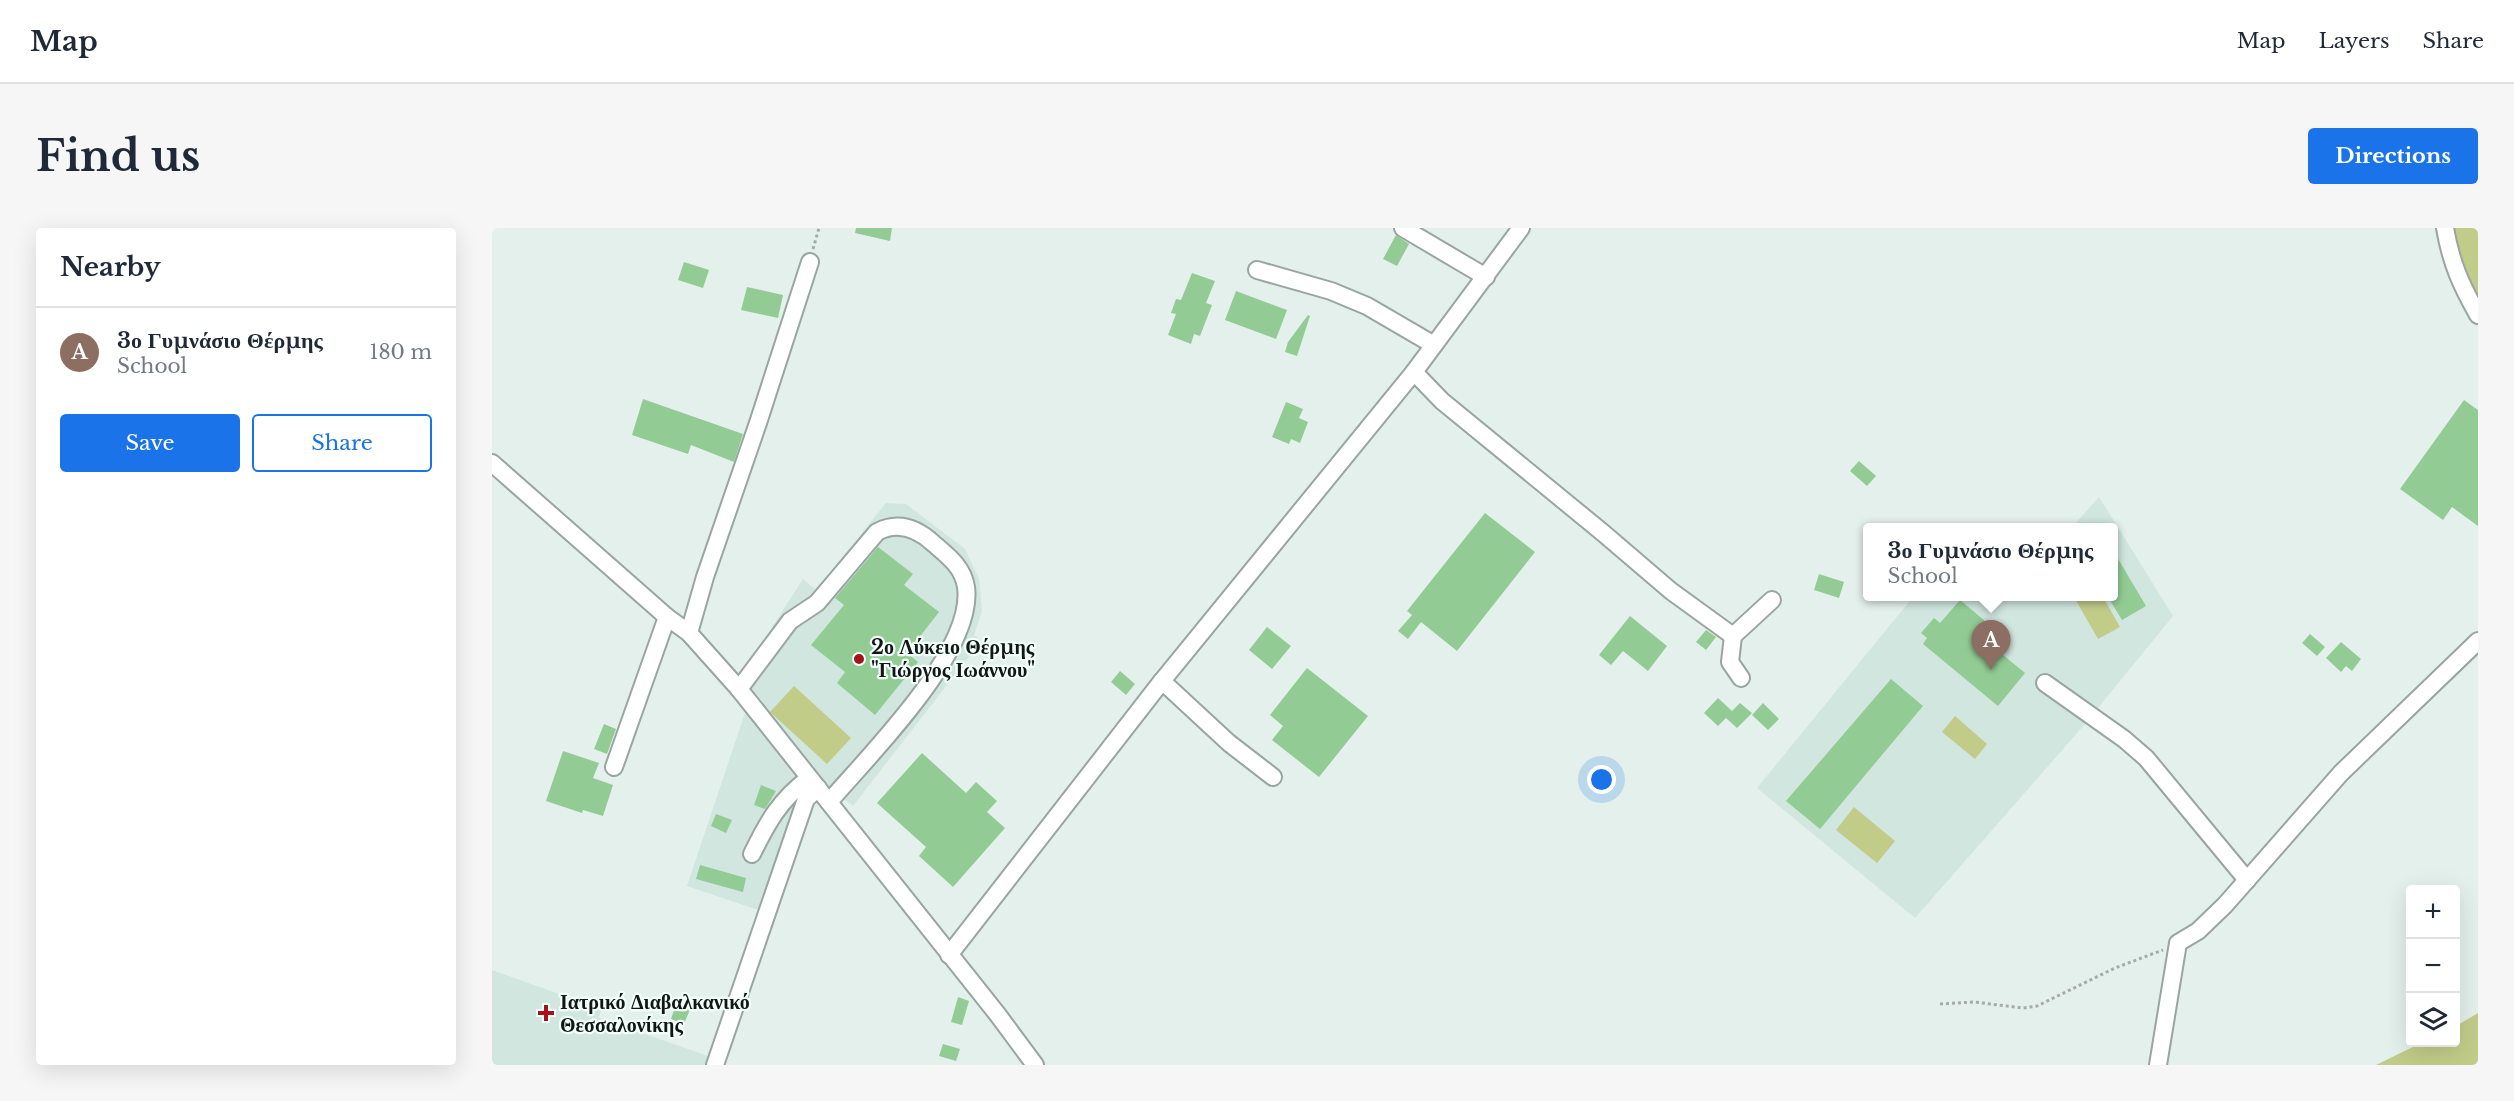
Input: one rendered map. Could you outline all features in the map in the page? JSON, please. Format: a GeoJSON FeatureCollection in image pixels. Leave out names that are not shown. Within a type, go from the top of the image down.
{"type":"FeatureCollection","features":[{"type":"Feature","properties":{"kind":"street"},"geometry":{"type":"LineString","coordinates":[[1403,228],[1428,235],[1486,277]]}},
{"type":"Feature","properties":{"kind":"street"},"geometry":{"type":"LineString","coordinates":[[949,955],[1162,681],[1414,372],[1521,228]]}},
{"type":"Feature","properties":{"kind":"street"},"geometry":{"type":"LineString","coordinates":[[2445,228],[2450,258],[2459,281],[2478,315]]}},
{"type":"Feature","properties":{"kind":"street"},"geometry":{"type":"LineString","coordinates":[[689,633],[705,576],[810,262]]}},
{"type":"Feature","properties":{"kind":"street"},"geometry":{"type":"LineString","coordinates":[[1257,270],[1331,291],[1367,306],[1434,345]]}},
{"type":"Feature","properties":{"kind":"street"},"geometry":{"type":"LineString","coordinates":[[1414,372],[1450,408],[1671,591],[1733,636]]}},
{"type":"Feature","properties":{"kind":"street"},"geometry":{"type":"LineString","coordinates":[[492,463],[667,617],[689,633],[739,689],[998,1015],[1035,1065]]}},
{"type":"Feature","properties":{"kind":"street"},"geometry":{"type":"LineString","coordinates":[[739,689],[790,621],[818,603],[877,532],[886,527],[905,526],[927,538],[957,564],[966,585],[966,607],[942,665],[829,802]]}},
{"type":"Feature","properties":{"kind":"street"},"geometry":{"type":"LineString","coordinates":[[1741,678],[1730,662],[1733,636],[1772,600]]}},
{"type":"Feature","properties":{"kind":"street"},"geometry":{"type":"LineString","coordinates":[[614,767],[667,617]]}},
{"type":"Feature","properties":{"kind":"street"},"geometry":{"type":"LineString","coordinates":[[2158,1065],[2178,943],[2198,931],[2247,880],[2341,773],[2478,641]]}},
{"type":"Feature","properties":{"kind":"street"},"geometry":{"type":"LineString","coordinates":[[1162,681],[1229,743],[1273,777]]}},
{"type":"Feature","properties":{"kind":"street"},"geometry":{"type":"LineString","coordinates":[[2045,683],[2124,739],[2146,758],[2247,880]]}},
{"type":"Feature","properties":{"kind":"street"},"geometry":{"type":"LineString","coordinates":[[752,854],[774,811],[795,788],[813,783]]}},
{"type":"Feature","properties":{"kind":"street"},"geometry":{"type":"LineString","coordinates":[[715,1065],[813,783]]}},
{"type":"Feature","properties":{"kind":"path"},"geometry":{"type":"LineString","coordinates":[[810,262],[819,228]]}},
{"type":"Feature","properties":{"kind":"path"},"geometry":{"type":"LineString","coordinates":[[1941,1004],[1974,1002],[2023,1008],[2037,1006],[2115,968],[2178,943]]}},
{"type":"Feature","properties":{"kind":"shaded area"},"geometry":{"type":"Polygon","coordinates":[[[2099,497],[2115,523],[2076,523],[2099,497]]]}},
{"type":"Feature","properties":{"kind":"shaded area","name":"2ο Λύκειο Θέρμης \"Γιώργος Ιωάννου\""},"geometry":{"type":"Polygon","coordinates":[[[886,503],[906,504],[965,549],[979,579],[982,611],[974,635],[981,641],[853,806],[822,782],[740,677],[803,579],[816,590],[886,503]]]}},
{"type":"Feature","properties":{"kind":"shaded area"},"geometry":{"type":"Polygon","coordinates":[[[2118,528],[2173,616],[2085,724],[1915,918],[1757,788],[1910,601],[2118,601],[2118,528]]]}},
{"type":"Feature","properties":{"kind":"shaded area"},"geometry":{"type":"Polygon","coordinates":[[[747,707],[807,785],[764,912],[687,886],[747,707]]]}},
{"type":"Feature","properties":{"kind":"shaded area","name":"Ιατρικό Διαβαλκανικό Θεσσαλονίκης"},"geometry":{"type":"Polygon","coordinates":[[[492,970],[601,1009],[599,1018],[711,1057],[708,1065],[492,1065],[492,970]]]}},
{"type":"Feature","properties":{"kind":"green space"},"geometry":{"type":"Polygon","coordinates":[[[2452,228],[2478,228],[2478,300],[2461,269],[2452,228]]]}},
{"type":"Feature","properties":{"kind":"green space"},"geometry":{"type":"Polygon","coordinates":[[[2076,601],[2105,601],[2120,627],[2098,639],[2076,601]]]}},
{"type":"Feature","properties":{"kind":"green space"},"geometry":{"type":"Polygon","coordinates":[[[794,686],[851,738],[827,764],[770,712],[794,686]]]}},
{"type":"Feature","properties":{"kind":"green space"},"geometry":{"type":"Polygon","coordinates":[[[1955,716],[1987,744],[1975,759],[1942,732],[1955,716]]]}},
{"type":"Feature","properties":{"kind":"green space"},"geometry":{"type":"Polygon","coordinates":[[[1854,807],[1895,841],[1877,863],[1836,830],[1854,807]]]}},
{"type":"Feature","properties":{"kind":"green space"},"geometry":{"type":"Polygon","coordinates":[[[2478,1013],[2478,1065],[2376,1065],[2413,1047],[2460,1047],[2460,1024],[2478,1013]]]}},
{"type":"Feature","properties":{"kind":"building"},"geometry":{"type":"Polygon","coordinates":[[[856,228],[892,228],[890,241],[855,233],[856,228]]]}},
{"type":"Feature","properties":{"kind":"building"},"geometry":{"type":"Polygon","coordinates":[[[1396,235],[1409,244],[1397,266],[1383,259],[1396,235]]]}},
{"type":"Feature","properties":{"kind":"building"},"geometry":{"type":"Polygon","coordinates":[[[684,262],[709,270],[703,288],[678,280],[684,262]]]}},
{"type":"Feature","properties":{"kind":"building"},"geometry":{"type":"Polygon","coordinates":[[[1192,273],[1215,281],[1206,303],[1212,305],[1200,336],[1194,334],[1191,344],[1168,335],[1176,314],[1171,313],[1176,299],[1181,300],[1192,273]]]}},
{"type":"Feature","properties":{"kind":"building"},"geometry":{"type":"Polygon","coordinates":[[[747,287],[783,295],[778,318],[741,310],[747,287]]]}},
{"type":"Feature","properties":{"kind":"building"},"geometry":{"type":"Polygon","coordinates":[[[1236,291],[1287,310],[1276,339],[1225,320],[1236,291]]]}},
{"type":"Feature","properties":{"kind":"building"},"geometry":{"type":"Polygon","coordinates":[[[1308,315],[1310,316],[1297,356],[1285,352],[1288,342],[1308,315]]]}},
{"type":"Feature","properties":{"kind":"building"},"geometry":{"type":"Polygon","coordinates":[[[643,399],[743,434],[734,462],[691,445],[688,454],[632,435],[643,399]]]}},
{"type":"Feature","properties":{"kind":"building"},"geometry":{"type":"Polygon","coordinates":[[[2464,400],[2478,410],[2478,526],[2452,507],[2443,520],[2400,489],[2464,400]]]}},
{"type":"Feature","properties":{"kind":"building"},"geometry":{"type":"Polygon","coordinates":[[[1286,402],[1303,409],[1299,418],[1308,422],[1300,443],[1291,439],[1289,444],[1272,437],[1286,402]]]}},
{"type":"Feature","properties":{"kind":"building"},"geometry":{"type":"Polygon","coordinates":[[[1859,461],[1876,476],[1867,486],[1850,471],[1859,461]]]}},
{"type":"Feature","properties":{"kind":"building"},"geometry":{"type":"Polygon","coordinates":[[[1485,513],[1535,552],[1457,651],[1421,622],[1408,639],[1398,631],[1412,615],[1407,611],[1485,513]]]}},
{"type":"Feature","properties":{"kind":"building"},"geometry":{"type":"Polygon","coordinates":[[[878,547],[913,574],[904,585],[939,612],[907,653],[918,662],[875,715],[837,683],[845,672],[811,645],[844,605],[835,598],[878,547]]]}},
{"type":"Feature","properties":{"kind":"building"},"geometry":{"type":"Polygon","coordinates":[[[2118,559],[2146,606],[2122,620],[2110,601],[2118,601],[2118,559]]]}},
{"type":"Feature","properties":{"kind":"building"},"geometry":{"type":"Polygon","coordinates":[[[1819,574],[1844,582],[1839,598],[1814,590],[1819,574]]]}},
{"type":"Feature","properties":{"kind":"building"},"geometry":{"type":"Polygon","coordinates":[[[1961,601],[1985,621],[1975,632],[2025,673],[1998,706],[1923,644],[1927,638],[1921,633],[1934,618],[1940,623],[1961,601]]]}},
{"type":"Feature","properties":{"kind":"building"},"geometry":{"type":"Polygon","coordinates":[[[1630,616],[1667,646],[1648,671],[1623,651],[1611,665],[1599,655],[1630,616]]]}},
{"type":"Feature","properties":{"kind":"building"},"geometry":{"type":"Polygon","coordinates":[[[1267,627],[1291,646],[1272,669],[1249,650],[1267,627]]]}},
{"type":"Feature","properties":{"kind":"building"},"geometry":{"type":"Polygon","coordinates":[[[1706,630],[1716,637],[1706,650],[1696,642],[1706,630]]]}},
{"type":"Feature","properties":{"kind":"building"},"geometry":{"type":"Polygon","coordinates":[[[2310,634],[2325,647],[2317,656],[2302,643],[2310,634]]]}},
{"type":"Feature","properties":{"kind":"building"},"geometry":{"type":"Polygon","coordinates":[[[2341,642],[2361,659],[2352,671],[2346,666],[2341,672],[2326,658],[2341,642]]]}},
{"type":"Feature","properties":{"kind":"building"},"geometry":{"type":"Polygon","coordinates":[[[1307,668],[1368,716],[1319,777],[1272,740],[1283,726],[1270,715],[1307,668]]]}},
{"type":"Feature","properties":{"kind":"building"},"geometry":{"type":"Polygon","coordinates":[[[1120,671],[1135,684],[1126,695],[1111,682],[1120,671]]]}},
{"type":"Feature","properties":{"kind":"building"},"geometry":{"type":"Polygon","coordinates":[[[1891,679],[1923,706],[1820,829],[1786,801],[1891,679]]]}},
{"type":"Feature","properties":{"kind":"building"},"geometry":{"type":"Polygon","coordinates":[[[1718,698],[1732,711],[1740,703],[1752,713],[1737,728],[1726,718],[1718,726],[1704,713],[1718,698]]]}},
{"type":"Feature","properties":{"kind":"building"},"geometry":{"type":"Polygon","coordinates":[[[1763,703],[1779,719],[1768,730],[1752,715],[1763,703]]]}},
{"type":"Feature","properties":{"kind":"building"},"geometry":{"type":"Polygon","coordinates":[[[604,724],[616,729],[607,754],[594,749],[604,724]]]}},
{"type":"Feature","properties":{"kind":"building"},"geometry":{"type":"Polygon","coordinates":[[[563,751],[599,763],[593,778],[613,785],[603,816],[583,810],[582,813],[546,801],[563,751]]]}},
{"type":"Feature","properties":{"kind":"building"},"geometry":{"type":"Polygon","coordinates":[[[922,753],[966,793],[976,782],[997,801],[987,812],[1005,828],[953,887],[919,856],[926,847],[877,803],[922,753]]]}},
{"type":"Feature","properties":{"kind":"building"},"geometry":{"type":"Polygon","coordinates":[[[761,785],[776,791],[765,809],[754,805],[761,785]]]}},
{"type":"Feature","properties":{"kind":"building"},"geometry":{"type":"Polygon","coordinates":[[[716,814],[732,820],[726,833],[711,826],[716,814]]]}},
{"type":"Feature","properties":{"kind":"building"},"geometry":{"type":"Polygon","coordinates":[[[700,865],[746,878],[743,892],[696,879],[700,865]]]}},
{"type":"Feature","properties":{"kind":"building"},"geometry":{"type":"Polygon","coordinates":[[[958,997],[969,1001],[962,1025],[951,1022],[958,997]]]}},
{"type":"Feature","properties":{"kind":"building"},"geometry":{"type":"Polygon","coordinates":[[[677,1002],[691,1007],[684,1024],[671,1019],[677,1002]]]}},
{"type":"Feature","properties":{"kind":"building"},"geometry":{"type":"Polygon","coordinates":[[[943,1044],[960,1049],[956,1061],[939,1056],[943,1044]]]}},
{"type":"Feature","properties":{"kind":"place","name":"2ο Λύκειο Θέρμης \"Γιώργος Ιωάννου\""},"geometry":{"type":"Point","coordinates":[859,659]}},
{"type":"Feature","properties":{"kind":"place","name":"3ο Γυμνάσιο Θέρμης"},"geometry":{"type":"Point","coordinates":[1991,670]}},
{"type":"Feature","properties":{"kind":"place","name":"Ιατρικό Διαβαλκανικό Θεσσαλονίκης"},"geometry":{"type":"Point","coordinates":[546,1013]}}]}
